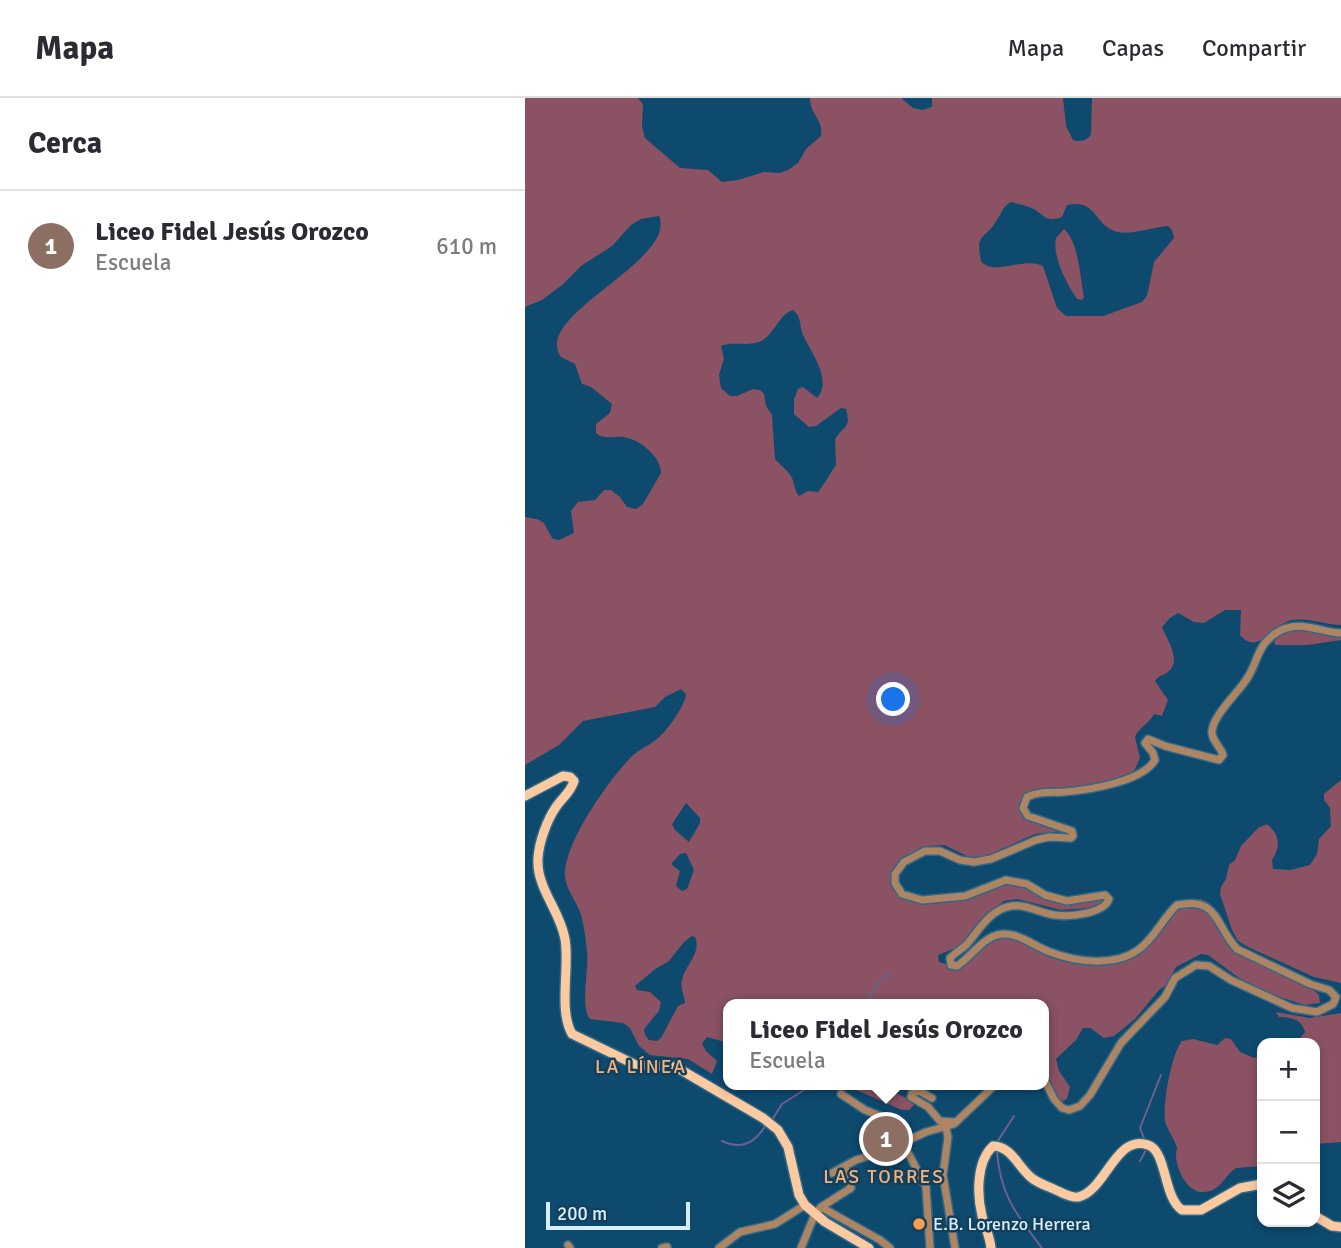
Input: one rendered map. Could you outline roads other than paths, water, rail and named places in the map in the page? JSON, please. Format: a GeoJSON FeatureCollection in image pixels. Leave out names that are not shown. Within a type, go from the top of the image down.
{"type":"FeatureCollection","features":[{"type":"Feature","properties":{"kind":"main road"},"geometry":{"type":"LineString","coordinates":[[525,796],[563,776],[574,781],[572,789],[554,811],[541,842],[538,859],[543,886],[559,918],[565,938],[566,1014],[572,1034],[636,1065],[672,1066],[682,1070],[774,1126],[788,1147],[799,1195],[805,1205],[818,1211],[859,1245],[869,1248]]}},
{"type":"Feature","properties":{"kind":"main road"},"geometry":{"type":"LineString","coordinates":[[991,1248],[980,1207],[979,1178],[987,1153],[993,1146],[1008,1151],[1034,1180],[1074,1197],[1093,1189],[1122,1151],[1144,1144],[1152,1147],[1158,1155],[1172,1199],[1182,1210],[1201,1210],[1240,1188],[1257,1185]]}},
{"type":"Feature","properties":{"kind":"main road"},"geometry":{"type":"LineString","coordinates":[[1320,1219],[1332,1226],[1341,1227]]}},
{"type":"Feature","properties":{"kind":"street"},"geometry":{"type":"LineString","coordinates":[[1049,1088],[1062,1108],[1073,1109],[1083,1104],[1121,1044],[1165,997],[1175,978],[1196,965],[1209,966],[1270,1000],[1306,1012],[1322,1011],[1331,1007],[1336,997],[1329,990],[1310,984],[1237,949],[1214,912],[1207,906],[1198,904],[1177,905],[1145,944],[1126,957],[1102,961],[1068,957],[1048,952],[1012,935],[999,934],[980,944],[957,966],[951,965],[950,958],[986,920],[1000,910],[1016,906],[1053,915],[1065,915],[1102,908],[1109,899],[1105,895],[1067,901],[1045,895],[1027,884],[1006,880],[965,896],[922,900],[899,891],[895,883],[898,868],[925,851],[940,850],[960,860],[974,862],[991,859],[1036,841],[1071,838],[1072,831],[1028,816],[1023,808],[1027,797],[1036,792],[1065,792],[1103,786],[1142,773],[1155,760],[1145,743],[1148,738],[1165,746],[1219,760],[1223,755],[1213,738],[1214,722],[1246,681],[1268,640],[1291,626],[1341,633]]}},
{"type":"Feature","properties":{"kind":"street"},"geometry":{"type":"LineString","coordinates":[[832,1172],[926,1132],[946,1128],[957,1122],[989,1090]]}},
{"type":"Feature","properties":{"kind":"street"},"geometry":{"type":"LineString","coordinates":[[932,1098],[919,1091],[912,1093],[911,1097],[928,1107],[940,1121],[957,1122]]}},
{"type":"Feature","properties":{"kind":"street"},"geometry":{"type":"LineString","coordinates":[[841,1094],[864,1109],[885,1118],[926,1187],[930,1248]]}},
{"type":"Feature","properties":{"kind":"street"},"geometry":{"type":"LineString","coordinates":[[946,1128],[948,1137],[943,1174],[955,1248]]}},
{"type":"Feature","properties":{"kind":"street"},"geometry":{"type":"LineString","coordinates":[[801,1248],[818,1211],[851,1188],[845,1166]]}},
{"type":"Feature","properties":{"kind":"street"},"geometry":{"type":"LineString","coordinates":[[719,1248],[740,1232],[775,1224],[805,1205]]}},
{"type":"Feature","properties":{"kind":"street"},"geometry":{"type":"LineString","coordinates":[[818,1211],[876,1237],[890,1248]]}},
{"type":"Feature","properties":{"kind":"waterway"},"geometry":{"type":"LineString","coordinates":[[868,999],[889,973]]}},
{"type":"Feature","properties":{"kind":"waterway"},"geometry":{"type":"LineString","coordinates":[[1145,1141],[1140,1128],[1161,1075]]}},
{"type":"Feature","properties":{"kind":"waterway"},"geometry":{"type":"LineString","coordinates":[[772,1120],[782,1104],[804,1090]]}},
{"type":"Feature","properties":{"kind":"waterway"},"geometry":{"type":"LineString","coordinates":[[997,1142],[1014,1116]]}},
{"type":"Feature","properties":{"kind":"waterway"},"geometry":{"type":"LineString","coordinates":[[722,1141],[735,1145],[747,1143],[757,1137],[765,1126]]}},
{"type":"Feature","properties":{"kind":"waterway"},"geometry":{"type":"LineString","coordinates":[[1140,1161],[1146,1150]]}},
{"type":"Feature","properties":{"kind":"waterway"},"geometry":{"type":"LineString","coordinates":[[997,1151],[1002,1180],[1011,1203],[1042,1248]]}},
{"type":"Feature","properties":{"kind":"place","name":"Liceo Fidel Jesús Orozco"},"geometry":{"type":"Point","coordinates":[886,1139]}},
{"type":"Feature","properties":{"kind":"place","name":"E.B. Lorenzo Herrera"},"geometry":{"type":"Point","coordinates":[919,1224]}},
{"type":"Feature","properties":{"kind":"district","name":"LA LÍNEA"},"geometry":{"type":"Point","coordinates":[641,1067]}},
{"type":"Feature","properties":{"kind":"district","name":"LAS TORRES"},"geometry":{"type":"Point","coordinates":[884,1177]}}]}
